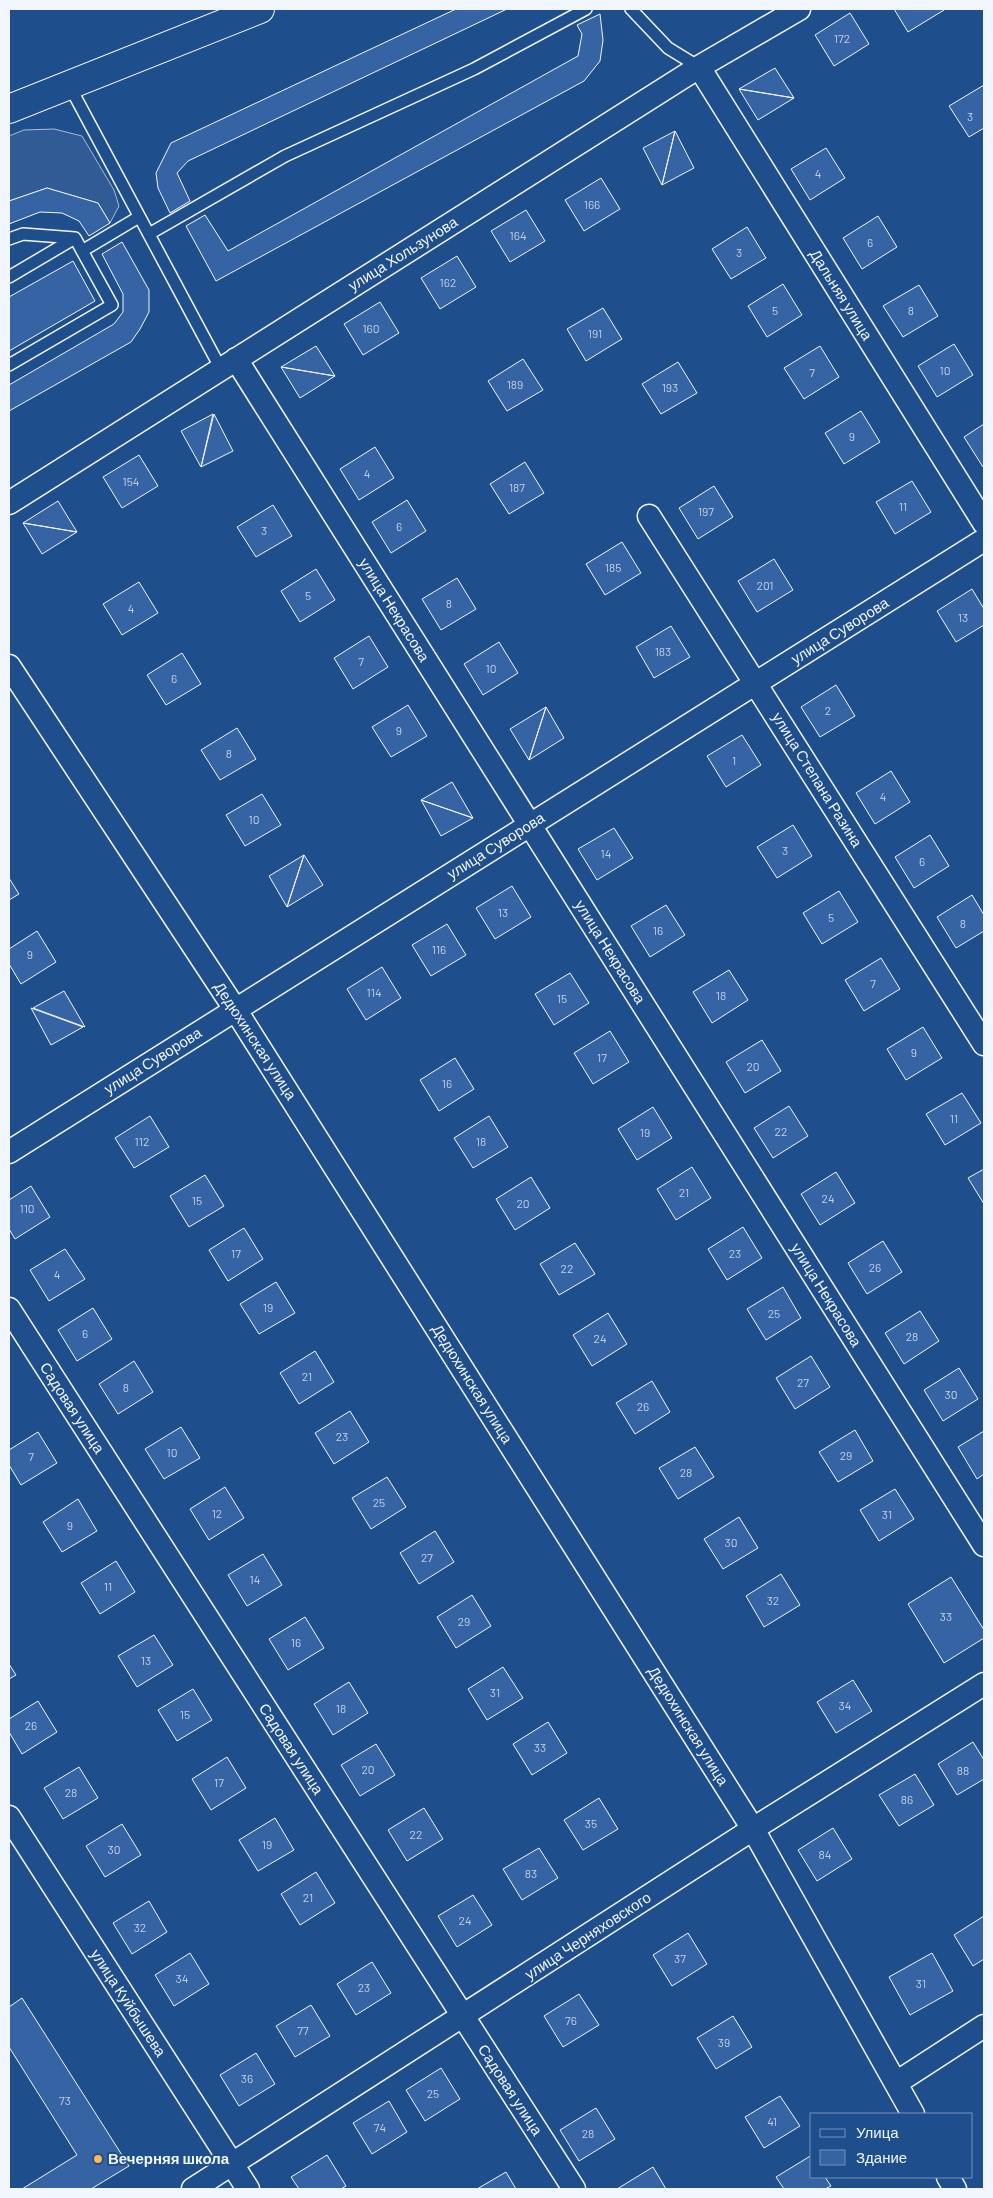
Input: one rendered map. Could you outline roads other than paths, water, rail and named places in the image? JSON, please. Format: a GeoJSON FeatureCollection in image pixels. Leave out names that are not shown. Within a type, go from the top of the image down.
{"type":"FeatureCollection","features":[{"type":"Feature","properties":{"kind":"main road"},"geometry":{"type":"LineString","coordinates":[[9,109],[260,9]]}},
{"type":"Feature","properties":{"kind":"street","name":"улица Хользунова"},"geometry":{"type":"LineString","coordinates":[[9,503],[699,67],[799,9]]}},
{"type":"Feature","properties":{"kind":"street","name":"Дальняя улица"},"geometry":{"type":"LineString","coordinates":[[699,67],[984,523]]}},
{"type":"Feature","properties":{"kind":"street","name":"улица Некрасова"},"geometry":{"type":"LineString","coordinates":[[229,364],[530,825],[984,1545]]}},
{"type":"Feature","properties":{"kind":"street","name":"улица Степана Разина"},"geometry":{"type":"LineString","coordinates":[[649,516],[984,1044]]}},
{"type":"Feature","properties":{"kind":"street","name":"улица Суворова"},"geometry":{"type":"LineString","coordinates":[[9,1152],[984,540]]}},
{"type":"Feature","properties":{"kind":"street","name":"Дедюхинская улица"},"geometry":{"type":"LineString","coordinates":[[9,666],[235,1009],[753,1829],[912,2113]]}},
{"type":"Feature","properties":{"kind":"street","name":"Садовая улица"},"geometry":{"type":"LineString","coordinates":[[9,1309],[574,2189]]}},
{"type":"Feature","properties":{"kind":"street","name":"улица Черняховского"},"geometry":{"type":"LineString","coordinates":[[193,2189],[753,1829],[984,1684]]}},
{"type":"Feature","properties":{"kind":"street","name":"улица Куйбышева"},"geometry":{"type":"LineString","coordinates":[[9,1817],[248,2189]]}},
{"type":"Feature","properties":{"kind":"street"},"geometry":{"type":"LineString","coordinates":[[896,2083],[984,2026]]}},
{"type":"Feature","properties":{"kind":"street"},"geometry":{"type":"LineString","coordinates":[[949,2178],[955,2189]]}},
{"type":"Feature","properties":{"kind":"lane"},"geometry":{"type":"LineString","coordinates":[[148,234],[285,156],[474,69],[586,9]]}},
{"type":"Feature","properties":{"kind":"lane"},"geometry":{"type":"LineString","coordinates":[[631,9],[668,48],[699,67]]}},
{"type":"Feature","properties":{"kind":"lane"},"geometry":{"type":"LineString","coordinates":[[69,85],[148,234],[229,364]]}},
{"type":"Feature","properties":{"kind":"lane"},"geometry":{"type":"LineString","coordinates":[[82,251],[139,217]]}},
{"type":"Feature","properties":{"kind":"lane"},"geometry":{"type":"LineString","coordinates":[[9,239],[23,234],[75,238]]}},
{"type":"Feature","properties":{"kind":"lane"},"geometry":{"type":"LineString","coordinates":[[9,365],[112,305],[75,238]]}},
{"type":"Feature","properties":{"kind":"lane"},"geometry":{"type":"LineString","coordinates":[[9,277],[75,238]]}},
{"type":"Feature","properties":{"kind":"place","name":"Вечерняя школа"},"geometry":{"type":"Point","coordinates":[98,2159]}}]}
